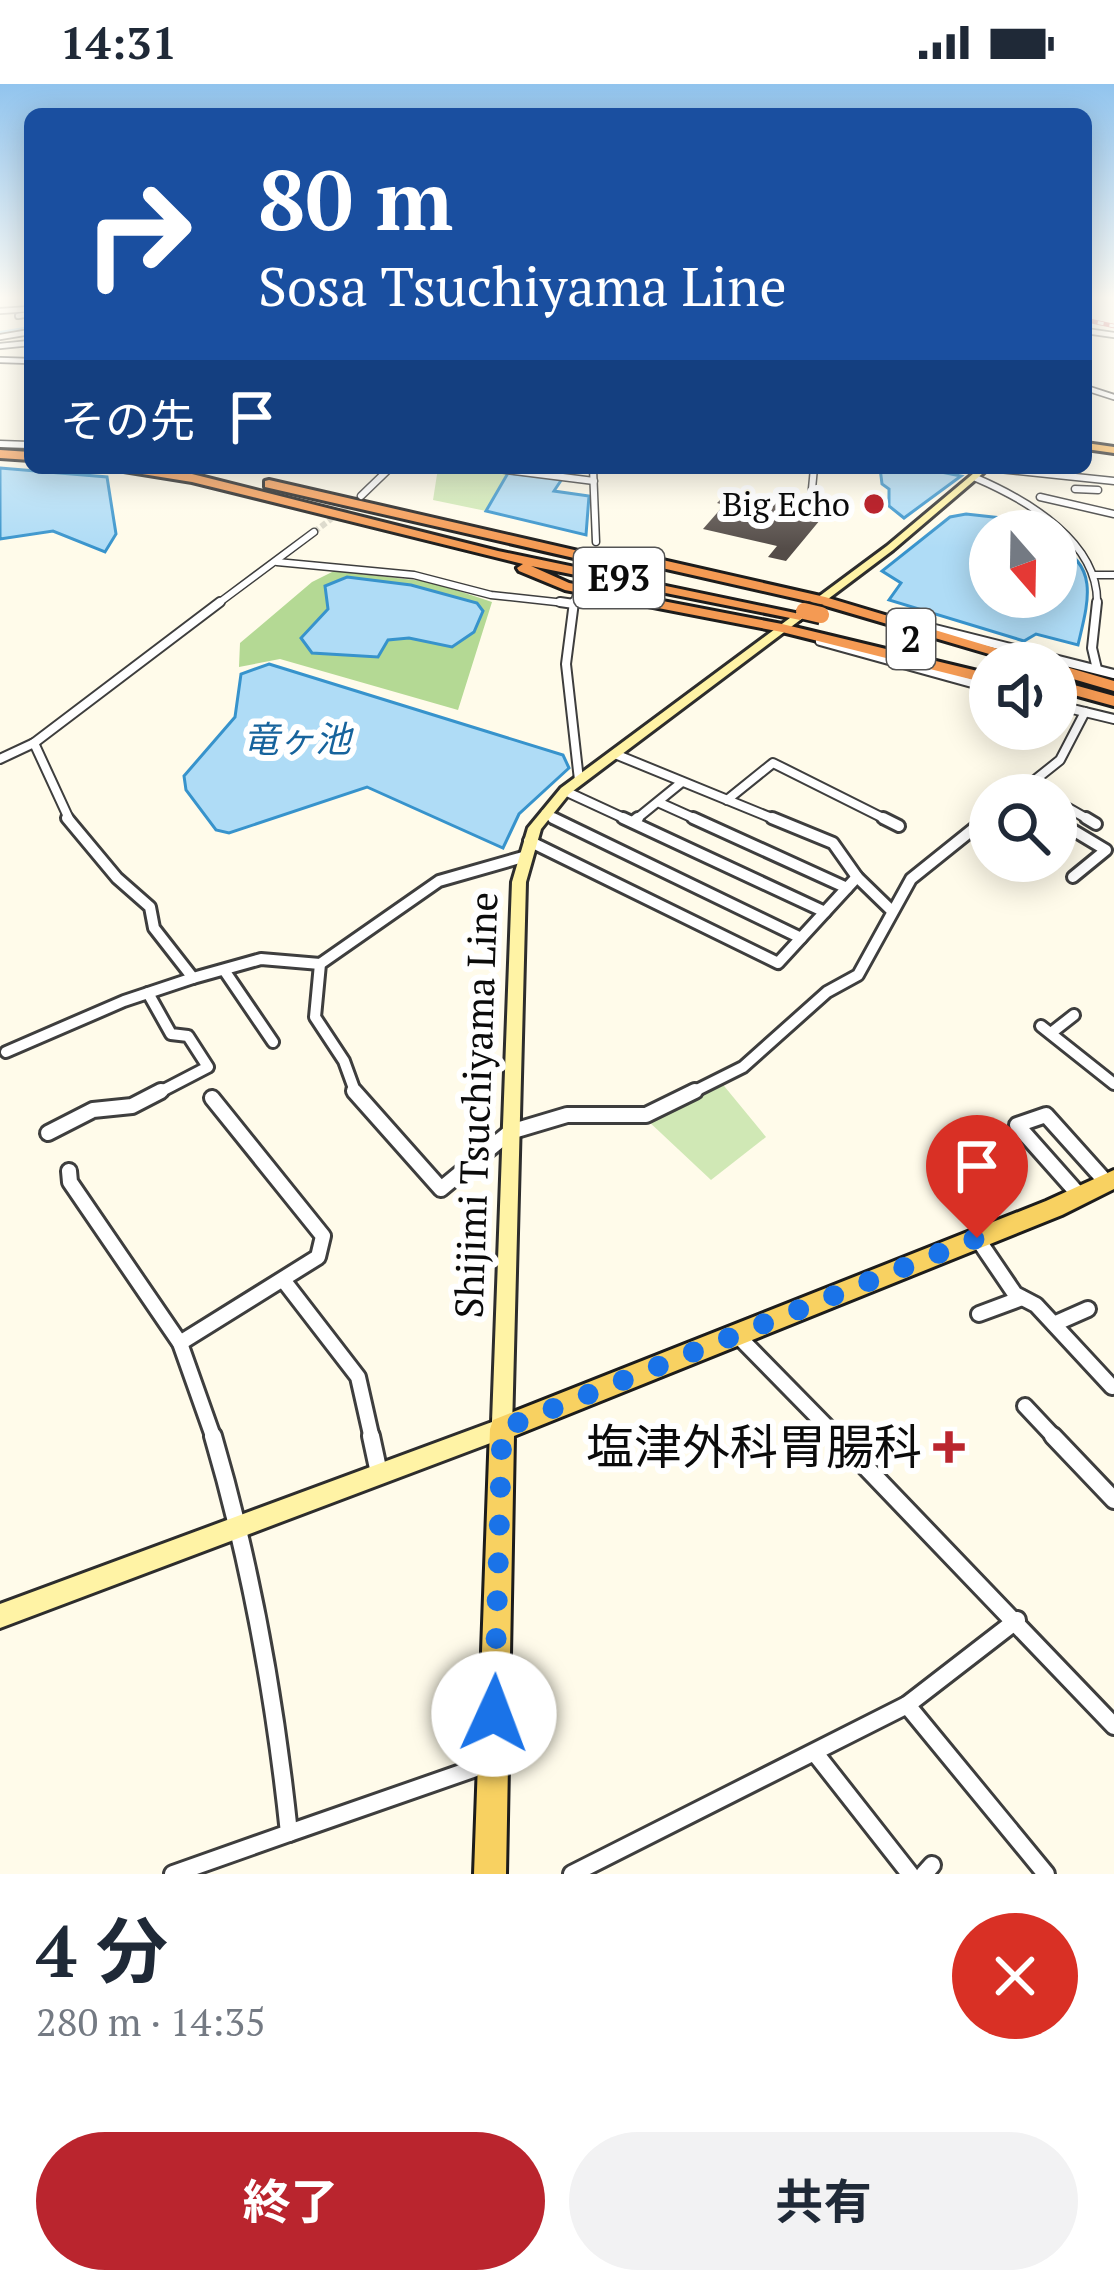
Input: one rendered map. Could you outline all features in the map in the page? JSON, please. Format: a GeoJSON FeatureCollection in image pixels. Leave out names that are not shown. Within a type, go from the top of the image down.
{"type":"FeatureCollection","features":[{"type":"Feature","properties":{"kind":"highway"},"geometry":{"type":"LineString","coordinates":[[160,474],[498,555],[566,586],[801,614],[969,649]]}},
{"type":"Feature","properties":{"kind":"highway","name":"E93"},"geometry":{"type":"LineString","coordinates":[[199,474],[517,537],[801,614]]}},
{"type":"Feature","properties":{"kind":"highway"},"geometry":{"type":"LineString","coordinates":[[517,537],[582,545],[969,672]]}},
{"type":"Feature","properties":{"kind":"highway","name":"2"},"geometry":{"type":"LineString","coordinates":[[801,614],[969,655]]}},
{"type":"Feature","properties":{"kind":"highway","name":"2"},"geometry":{"type":"LineString","coordinates":[[801,614],[969,662]]}},
{"type":"Feature","properties":{"kind":"highway"},"geometry":{"type":"LineString","coordinates":[[1077,687],[1114,697]]}},
{"type":"Feature","properties":{"kind":"main road","name":"Shijimi Tsuchiyama Line"},"geometry":{"type":"LineString","coordinates":[[502,1429],[510,1132],[526,849],[545,814],[565,791],[979,474]]}},
{"type":"Feature","properties":{"kind":"main road"},"geometry":{"type":"LineString","coordinates":[[0,1616],[502,1429],[1110,1181]]}},
{"type":"Feature","properties":{"kind":"main road"},"geometry":{"type":"LineString","coordinates":[[490,1874],[502,1429]]}},
{"type":"Feature","properties":{"kind":"street"},"geometry":{"type":"LineString","coordinates":[[361,496],[384,474]]}},
{"type":"Feature","properties":{"kind":"street"},"geometry":{"type":"LineString","coordinates":[[539,474],[594,481]]}},
{"type":"Feature","properties":{"kind":"street"},"geometry":{"type":"LineString","coordinates":[[593,474],[596,542]]}},
{"type":"Feature","properties":{"kind":"street"},"geometry":{"type":"LineString","coordinates":[[811,499],[813,474]]}},
{"type":"Feature","properties":{"kind":"street"},"geometry":{"type":"LineString","coordinates":[[987,474],[1036,510]]}},
{"type":"Feature","properties":{"kind":"street"},"geometry":{"type":"LineString","coordinates":[[1041,510],[1038,474],[1098,488]]}},
{"type":"Feature","properties":{"kind":"street"},"geometry":{"type":"LineString","coordinates":[[1075,489],[1098,488],[1114,481]]}},
{"type":"Feature","properties":{"kind":"street"},"geometry":{"type":"LineString","coordinates":[[1040,497],[1114,514]]}},
{"type":"Feature","properties":{"kind":"street"},"geometry":{"type":"LineString","coordinates":[[0,760],[34,743],[314,532]]}},
{"type":"Feature","properties":{"kind":"street"},"geometry":{"type":"LineString","coordinates":[[1077,550],[1094,575],[1096,614],[1089,649],[1097,669]]}},
{"type":"Feature","properties":{"kind":"street"},"geometry":{"type":"LineString","coordinates":[[277,562],[414,575],[491,595],[575,600],[566,626],[569,716],[579,780]]}},
{"type":"Feature","properties":{"kind":"street"},"geometry":{"type":"LineString","coordinates":[[1094,575],[1114,575]]}},
{"type":"Feature","properties":{"kind":"street"},"geometry":{"type":"LineString","coordinates":[[801,614],[1114,674]]}},
{"type":"Feature","properties":{"kind":"street"},"geometry":{"type":"LineString","coordinates":[[801,614],[969,680]]}},
{"type":"Feature","properties":{"kind":"street"},"geometry":{"type":"LineString","coordinates":[[1077,710],[1114,719]]}},
{"type":"Feature","properties":{"kind":"street"},"geometry":{"type":"LineString","coordinates":[[1042,774],[1060,760],[1085,712]]}},
{"type":"Feature","properties":{"kind":"street"},"geometry":{"type":"LineString","coordinates":[[34,743],[63,812],[117,878],[150,907],[154,928],[193,978]]}},
{"type":"Feature","properties":{"kind":"street"},"geometry":{"type":"LineString","coordinates":[[615,754],[833,843],[857,877],[892,911]]}},
{"type":"Feature","properties":{"kind":"street"},"geometry":{"type":"LineString","coordinates":[[727,800],[773,763],[898,826]]}},
{"type":"Feature","properties":{"kind":"street"},"geometry":{"type":"LineString","coordinates":[[633,822],[682,782]]}},
{"type":"Feature","properties":{"kind":"street"},"geometry":{"type":"LineString","coordinates":[[565,791],[824,912]]}},
{"type":"Feature","properties":{"kind":"street"},"geometry":{"type":"LineString","coordinates":[[660,803],[847,888]]}},
{"type":"Feature","properties":{"kind":"street"},"geometry":{"type":"LineString","coordinates":[[1077,813],[1096,824]]}},
{"type":"Feature","properties":{"kind":"street"},"geometry":{"type":"LineString","coordinates":[[545,814],[801,938]]}},
{"type":"Feature","properties":{"kind":"street"},"geometry":{"type":"LineString","coordinates":[[320,964],[315,1017],[344,1061],[352,1089],[441,1189],[510,1132],[567,1115],[646,1115],[743,1066],[827,992],[858,975],[911,879],[969,833]]}},
{"type":"Feature","properties":{"kind":"street"},"geometry":{"type":"LineString","coordinates":[[1077,833],[1106,850],[1077,874]]}},
{"type":"Feature","properties":{"kind":"street"},"geometry":{"type":"LineString","coordinates":[[6,1052],[193,978],[261,959],[320,964],[341,955],[396,908],[457,872],[526,849],[778,963],[857,877]]}},
{"type":"Feature","properties":{"kind":"street"},"geometry":{"type":"LineString","coordinates":[[224,970],[273,1042]]}},
{"type":"Feature","properties":{"kind":"street"},"geometry":{"type":"LineString","coordinates":[[48,1133],[93,1110],[132,1106],[208,1067],[188,1036],[171,1034],[148,993]]}},
{"type":"Feature","properties":{"kind":"street"},"geometry":{"type":"LineString","coordinates":[[1074,1015],[1046,1029],[1114,1084]]}},
{"type":"Feature","properties":{"kind":"street"},"geometry":{"type":"LineString","coordinates":[[180,1343],[318,1257],[323,1236],[212,1098]]}},
{"type":"Feature","properties":{"kind":"street"},"geometry":{"type":"LineString","coordinates":[[1080,1196],[1013,1126],[1046,1115],[1110,1181]]}},
{"type":"Feature","properties":{"kind":"street"},"geometry":{"type":"LineString","coordinates":[[69,1171],[70,1182],[180,1343],[205,1407],[240,1527],[281,1756],[289,1833]]}},
{"type":"Feature","properties":{"kind":"street"},"geometry":{"type":"LineString","coordinates":[[977,1238],[1112,1387]]}},
{"type":"Feature","properties":{"kind":"street"},"geometry":{"type":"LineString","coordinates":[[284,1280],[358,1377],[379,1473]]}},
{"type":"Feature","properties":{"kind":"street"},"geometry":{"type":"LineString","coordinates":[[980,1314],[1035,1301]]}},
{"type":"Feature","properties":{"kind":"street"},"geometry":{"type":"LineString","coordinates":[[1054,1324],[1088,1309]]}},
{"type":"Feature","properties":{"kind":"street"},"geometry":{"type":"LineString","coordinates":[[738,1336],[1017,1620],[1114,1726]]}},
{"type":"Feature","properties":{"kind":"street"},"geometry":{"type":"LineString","coordinates":[[1024,1406],[1050,1423],[1114,1500]]}},
{"type":"Feature","properties":{"kind":"street"},"geometry":{"type":"LineString","coordinates":[[572,1874],[907,1705],[1017,1620]]}},
{"type":"Feature","properties":{"kind":"street"},"geometry":{"type":"LineString","coordinates":[[907,1705],[1046,1874]]}},
{"type":"Feature","properties":{"kind":"street"},"geometry":{"type":"LineString","coordinates":[[815,1753],[910,1874]]}},
{"type":"Feature","properties":{"kind":"street"},"geometry":{"type":"LineString","coordinates":[[173,1874],[492,1762]]}},
{"type":"Feature","properties":{"kind":"green space"},"geometry":{"type":"Polygon","coordinates":[[[437,474],[512,474],[486,511],[433,500],[437,474]]]}},
{"type":"Feature","properties":{"kind":"green space"},"geometry":{"type":"Polygon","coordinates":[[[334,571],[432,582],[492,602],[458,710],[280,659],[239,667],[240,643],[312,582],[334,571]]]}},
{"type":"Feature","properties":{"kind":"green space"},"geometry":{"type":"Polygon","coordinates":[[[720,1081],[766,1137],[711,1180],[646,1119],[720,1081]]]}},
{"type":"Feature","properties":{"kind":"water"},"geometry":{"type":"Polygon","coordinates":[[[0,468],[24,470],[24,474],[107,477],[116,534],[105,552],[53,531],[0,539],[0,468]]]}},
{"type":"Feature","properties":{"kind":"water"},"geometry":{"type":"Polygon","coordinates":[[[507,474],[562,479],[554,491],[589,496],[586,535],[486,511],[507,474]]]}},
{"type":"Feature","properties":{"kind":"water"},"geometry":{"type":"Polygon","coordinates":[[[881,474],[961,476],[904,518],[889,506],[889,489],[882,484],[881,474]]]}},
{"type":"Feature","properties":{"kind":"water"},"geometry":{"type":"Polygon","coordinates":[[[969,514],[969,618],[1077,618],[1077,561],[1080,564],[1087,588],[1078,645],[1036,634],[1024,641],[889,600],[901,583],[882,571],[950,517],[969,514]]]}},
{"type":"Feature","properties":{"kind":"water"},"geometry":{"type":"Polygon","coordinates":[[[347,577],[411,585],[477,603],[483,611],[474,632],[452,647],[409,638],[388,640],[378,657],[312,653],[301,638],[328,609],[325,586],[347,577]]]}},
{"type":"Feature","properties":{"kind":"water","name":"竜ヶ池"},"geometry":{"type":"Polygon","coordinates":[[[269,664],[563,755],[569,768],[519,814],[503,848],[367,787],[229,833],[216,830],[186,790],[184,776],[235,717],[241,674],[269,664]]]}},
{"type":"Feature","properties":{"kind":"building"},"geometry":{"type":"Polygon","coordinates":[[[727,493],[825,514],[786,561],[768,557],[777,546],[703,529],[724,505],[717,503],[727,493]]]}},
{"type":"Feature","properties":{"kind":"tunnel"},"geometry":{"type":"LineString","coordinates":[[314,532],[361,496]]}},
{"type":"Feature","properties":{"kind":"tunnel"},"geometry":{"type":"LineString","coordinates":[[576,596],[596,542]]}},
{"type":"Feature","properties":{"kind":"place","name":"Big Echo"},"geometry":{"type":"Point","coordinates":[874,504]}},
{"type":"Feature","properties":{"kind":"place","name":"塩津外科胃腸科"},"geometry":{"type":"Point","coordinates":[949,1447]}},
{"type":"Feature","properties":{"kind":"route"},"geometry":{"type":"LineString","coordinates":[[494,1714],[502,1429],[977,1238]]}}]}
